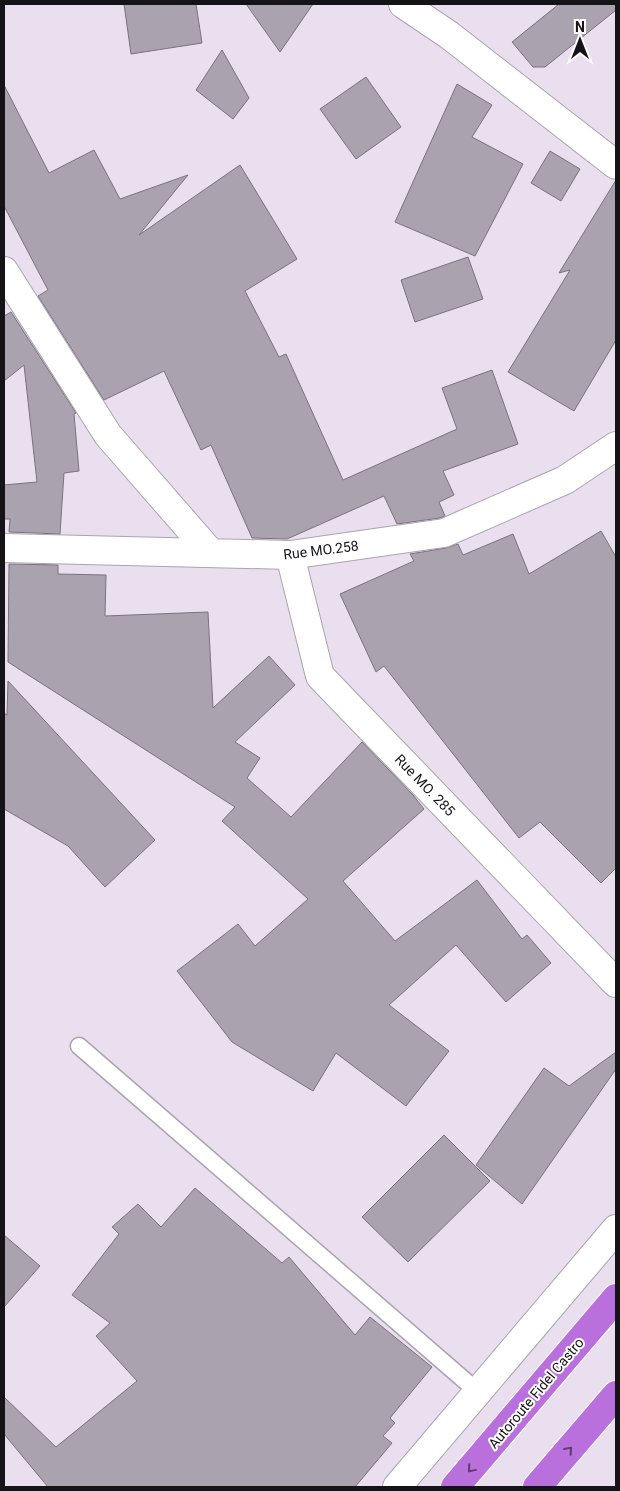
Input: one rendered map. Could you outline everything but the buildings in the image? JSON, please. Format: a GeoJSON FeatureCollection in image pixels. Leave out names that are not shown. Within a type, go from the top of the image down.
{"type":"FeatureCollection","features":[{"type":"Feature","properties":{"kind":"highway","name":"Autoroute Fidel Castro"},"geometry":{"type":"LineString","coordinates":[[456,1487],[616,1298]]}},
{"type":"Feature","properties":{"kind":"highway"},"geometry":{"type":"LineString","coordinates":[[537,1487],[616,1395]]}},
{"type":"Feature","properties":{"kind":"street"},"geometry":{"type":"LineString","coordinates":[[403,4],[449,35],[616,165]]}},
{"type":"Feature","properties":{"kind":"street"},"geometry":{"type":"LineString","coordinates":[[4,271],[108,435],[210,552]]}},
{"type":"Feature","properties":{"kind":"street","name":"Rue MO.258"},"geometry":{"type":"LineString","coordinates":[[4,548],[290,555],[444,533],[565,480],[616,446]]}},
{"type":"Feature","properties":{"kind":"street","name":"Rue MO. 285"},"geometry":{"type":"LineString","coordinates":[[290,555],[320,676],[616,983]]}},
{"type":"Feature","properties":{"kind":"street"},"geometry":{"type":"LineString","coordinates":[[397,1487],[616,1229]]}},
{"type":"Feature","properties":{"kind":"lane"},"geometry":{"type":"LineString","coordinates":[[80,1046],[478,1392]]}}]}
